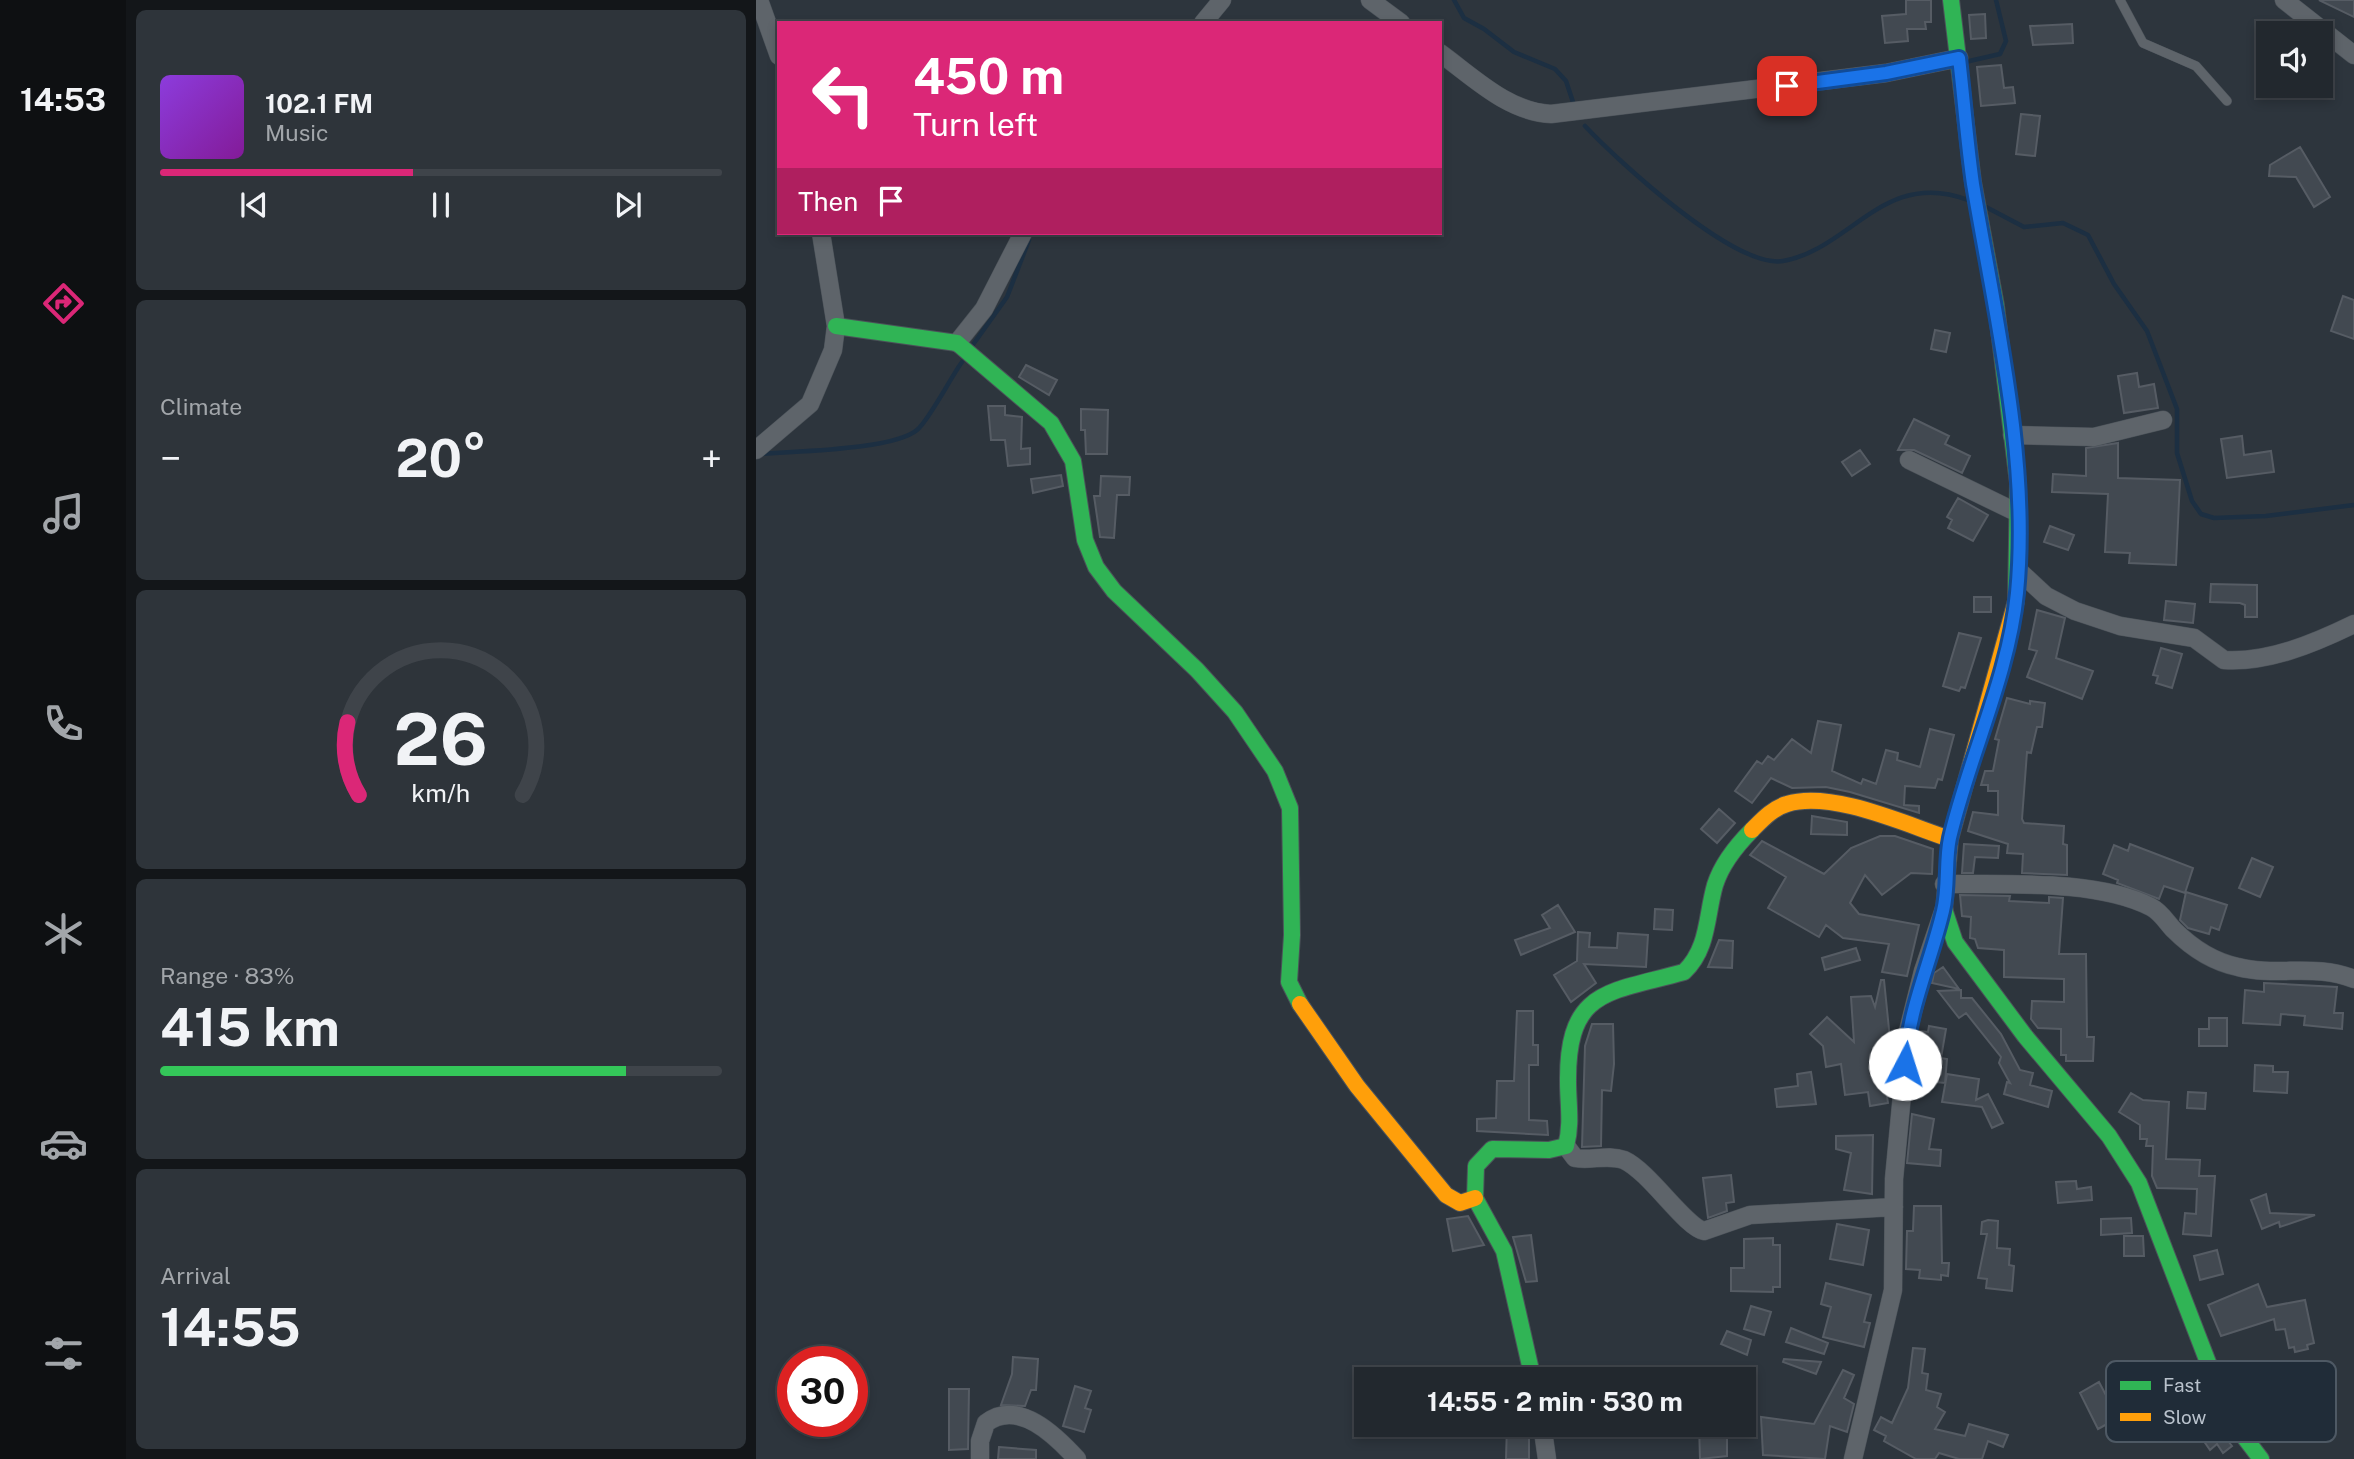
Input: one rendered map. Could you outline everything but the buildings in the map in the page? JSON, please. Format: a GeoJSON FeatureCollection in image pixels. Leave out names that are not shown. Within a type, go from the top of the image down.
{"type":"FeatureCollection","features":[{"type":"Feature","properties":{"kind":"street"},"geometry":{"type":"LineString","coordinates":[[759,0],[777,50]]}},
{"type":"Feature","properties":{"kind":"street"},"geometry":{"type":"LineString","coordinates":[[1205,21],[1223,0]]}},
{"type":"Feature","properties":{"kind":"street"},"geometry":{"type":"LineString","coordinates":[[1370,0],[1398,21]]}},
{"type":"Feature","properties":{"kind":"street"},"geometry":{"type":"LineString","coordinates":[[1951,0],[1973,182],[1996,306],[2012,435],[2018,513],[2018,570],[2008,639],[1950,839],[1944,884],[1944,909],[1955,942],[2025,1036],[2109,1136],[2130,1166],[2179,1282],[2208,1361]]}},
{"type":"Feature","properties":{"kind":"street"},"geometry":{"type":"LineString","coordinates":[[2284,0],[2354,55]]}},
{"type":"Feature","properties":{"kind":"street"},"geometry":{"type":"LineString","coordinates":[[1442,53],[1512,104],[1535,113],[1551,114],[1886,73],[1959,58]]}},
{"type":"Feature","properties":{"kind":"street"},"geometry":{"type":"LineString","coordinates":[[756,450],[810,404],[833,350],[836,326],[821,235]]}},
{"type":"Feature","properties":{"kind":"street"},"geometry":{"type":"LineString","coordinates":[[957,343],[984,309],[1022,235]]}},
{"type":"Feature","properties":{"kind":"street"},"geometry":{"type":"LineString","coordinates":[[836,326],[957,343],[971,360],[1048,420],[1061,436],[1077,473],[1085,540],[1101,575],[1114,591],[1219,691],[1250,730],[1286,791],[1290,808],[1292,935],[1288,971],[1294,994],[1356,1086],[1446,1195],[1460,1203],[1475,1198]]}},
{"type":"Feature","properties":{"kind":"street"},"geometry":{"type":"LineString","coordinates":[[2012,435],[2094,437],[2163,419]]}},
{"type":"Feature","properties":{"kind":"street"},"geometry":{"type":"LineString","coordinates":[[1909,460],[2018,513]]}},
{"type":"Feature","properties":{"kind":"street"},"geometry":{"type":"LineString","coordinates":[[2018,570],[2046,596],[2075,611],[2120,626],[2194,638],[2224,660],[2259,658],[2354,624]]}},
{"type":"Feature","properties":{"kind":"street"},"geometry":{"type":"LineString","coordinates":[[1566,1146],[1571,1125],[1567,1052],[1572,1023],[1604,994],[1684,972],[1695,963],[1700,956],[1717,874],[1723,864],[1775,809],[1796,802],[1827,802],[1950,839]]}},
{"type":"Feature","properties":{"kind":"street"},"geometry":{"type":"LineString","coordinates":[[1944,884],[2048,886],[2100,892],[2150,906],[2192,946],[2214,959],[2238,967],[2274,973],[2318,969],[2354,979]]}},
{"type":"Feature","properties":{"kind":"street"},"geometry":{"type":"LineString","coordinates":[[1853,1459],[1893,1290],[1894,1207],[1908,1031],[1923,971],[1944,909]]}},
{"type":"Feature","properties":{"kind":"street"},"geometry":{"type":"LineString","coordinates":[[1530,1367],[1504,1251],[1475,1198],[1476,1166],[1487,1152],[1497,1148],[1549,1150],[1566,1146]]}},
{"type":"Feature","properties":{"kind":"street"},"geometry":{"type":"LineString","coordinates":[[1566,1146],[1575,1158],[1616,1157],[1626,1161],[1675,1204],[1697,1229],[1704,1231],[1750,1215],[1894,1207]]}},
{"type":"Feature","properties":{"kind":"street"},"geometry":{"type":"LineString","coordinates":[[980,1459],[980,1441],[986,1423],[1004,1415],[1032,1420],[1048,1431],[1077,1459]]}},
{"type":"Feature","properties":{"kind":"street"},"geometry":{"type":"LineString","coordinates":[[1544,1437],[1547,1459]]}},
{"type":"Feature","properties":{"kind":"street"},"geometry":{"type":"LineString","coordinates":[[2248,1442],[2261,1459]]}},
{"type":"Feature","properties":{"kind":"lane"},"geometry":{"type":"LineString","coordinates":[[2120,0],[2143,43],[2196,66],[2227,101]]}},
{"type":"Feature","properties":{"kind":"waterway"},"geometry":{"type":"LineString","coordinates":[[1454,0],[1464,18],[1484,29],[1514,52],[1555,69],[1566,81],[1573,102]]}},
{"type":"Feature","properties":{"kind":"waterway"},"geometry":{"type":"LineString","coordinates":[[1965,62],[2000,54],[2006,41],[1996,0]]}},
{"type":"Feature","properties":{"kind":"waterway"},"geometry":{"type":"LineString","coordinates":[[1585,126],[1678,210],[1736,248],[1762,259],[1783,261],[1807,254],[1890,202],[1913,194],[1939,193],[1968,200]]}},
{"type":"Feature","properties":{"kind":"waterway"},"geometry":{"type":"LineString","coordinates":[[1986,207],[2024,227],[2063,223],[2088,235],[2114,284],[2147,331],[2177,409],[2177,453],[2192,501],[2201,514],[2214,518],[2266,516],[2354,505]]}},
{"type":"Feature","properties":{"kind":"waterway"},"geometry":{"type":"LineString","coordinates":[[972,346],[1007,297],[1029,240]]}},
{"type":"Feature","properties":{"kind":"waterway"},"geometry":{"type":"LineString","coordinates":[[762,454],[866,446],[905,437],[922,425],[962,362]]}},
{"type":"Feature","properties":{"kind":"traffic: fast"},"geometry":{"type":"LineString","coordinates":[[1951,0],[1973,182],[1996,306],[2018,483],[2016,601]]}},
{"type":"Feature","properties":{"kind":"traffic: fast"},"geometry":{"type":"LineString","coordinates":[[836,326],[957,343],[1051,423],[1073,461],[1085,540],[1096,567],[1114,591],[1197,670],[1235,712],[1275,771],[1290,808],[1292,935],[1289,982],[1300,1004]]}},
{"type":"Feature","properties":{"kind":"traffic: fast"},"geometry":{"type":"LineString","coordinates":[[1530,1367],[1504,1251],[1475,1198],[1476,1166],[1492,1149],[1549,1150],[1566,1146],[1570,1051],[1575,1028],[1584,1011],[1614,991],[1684,972],[1698,953],[1706,931],[1715,885],[1722,869],[1752,830]]}},
{"type":"Feature","properties":{"kind":"traffic: fast"},"geometry":{"type":"LineString","coordinates":[[1946,886],[1944,909],[1955,942],[2025,1036],[2109,1136],[2139,1183],[2207,1361]]}},
{"type":"Feature","properties":{"kind":"traffic: fast"},"geometry":{"type":"LineString","coordinates":[[2248,1442],[2261,1459]]}},
{"type":"Feature","properties":{"kind":"traffic: slow"},"geometry":{"type":"LineString","coordinates":[[1946,886],[1950,839],[2016,601]]}},
{"type":"Feature","properties":{"kind":"traffic: slow"},"geometry":{"type":"LineString","coordinates":[[1752,830],[1782,806],[1805,801],[1847,805],[1950,839]]}},
{"type":"Feature","properties":{"kind":"traffic: slow"},"geometry":{"type":"LineString","coordinates":[[1300,1004],[1357,1086],[1446,1195],[1460,1203],[1475,1198]]}},
{"type":"Feature","properties":{"kind":"route"},"geometry":{"type":"LineString","coordinates":[[1787,86],[1886,73],[1959,58],[1973,182],[1996,306],[2018,483],[2017,596],[2008,639],[1950,839],[1944,884],[1944,909],[1917,991],[1908,1031],[1905,1064]]}}]}
